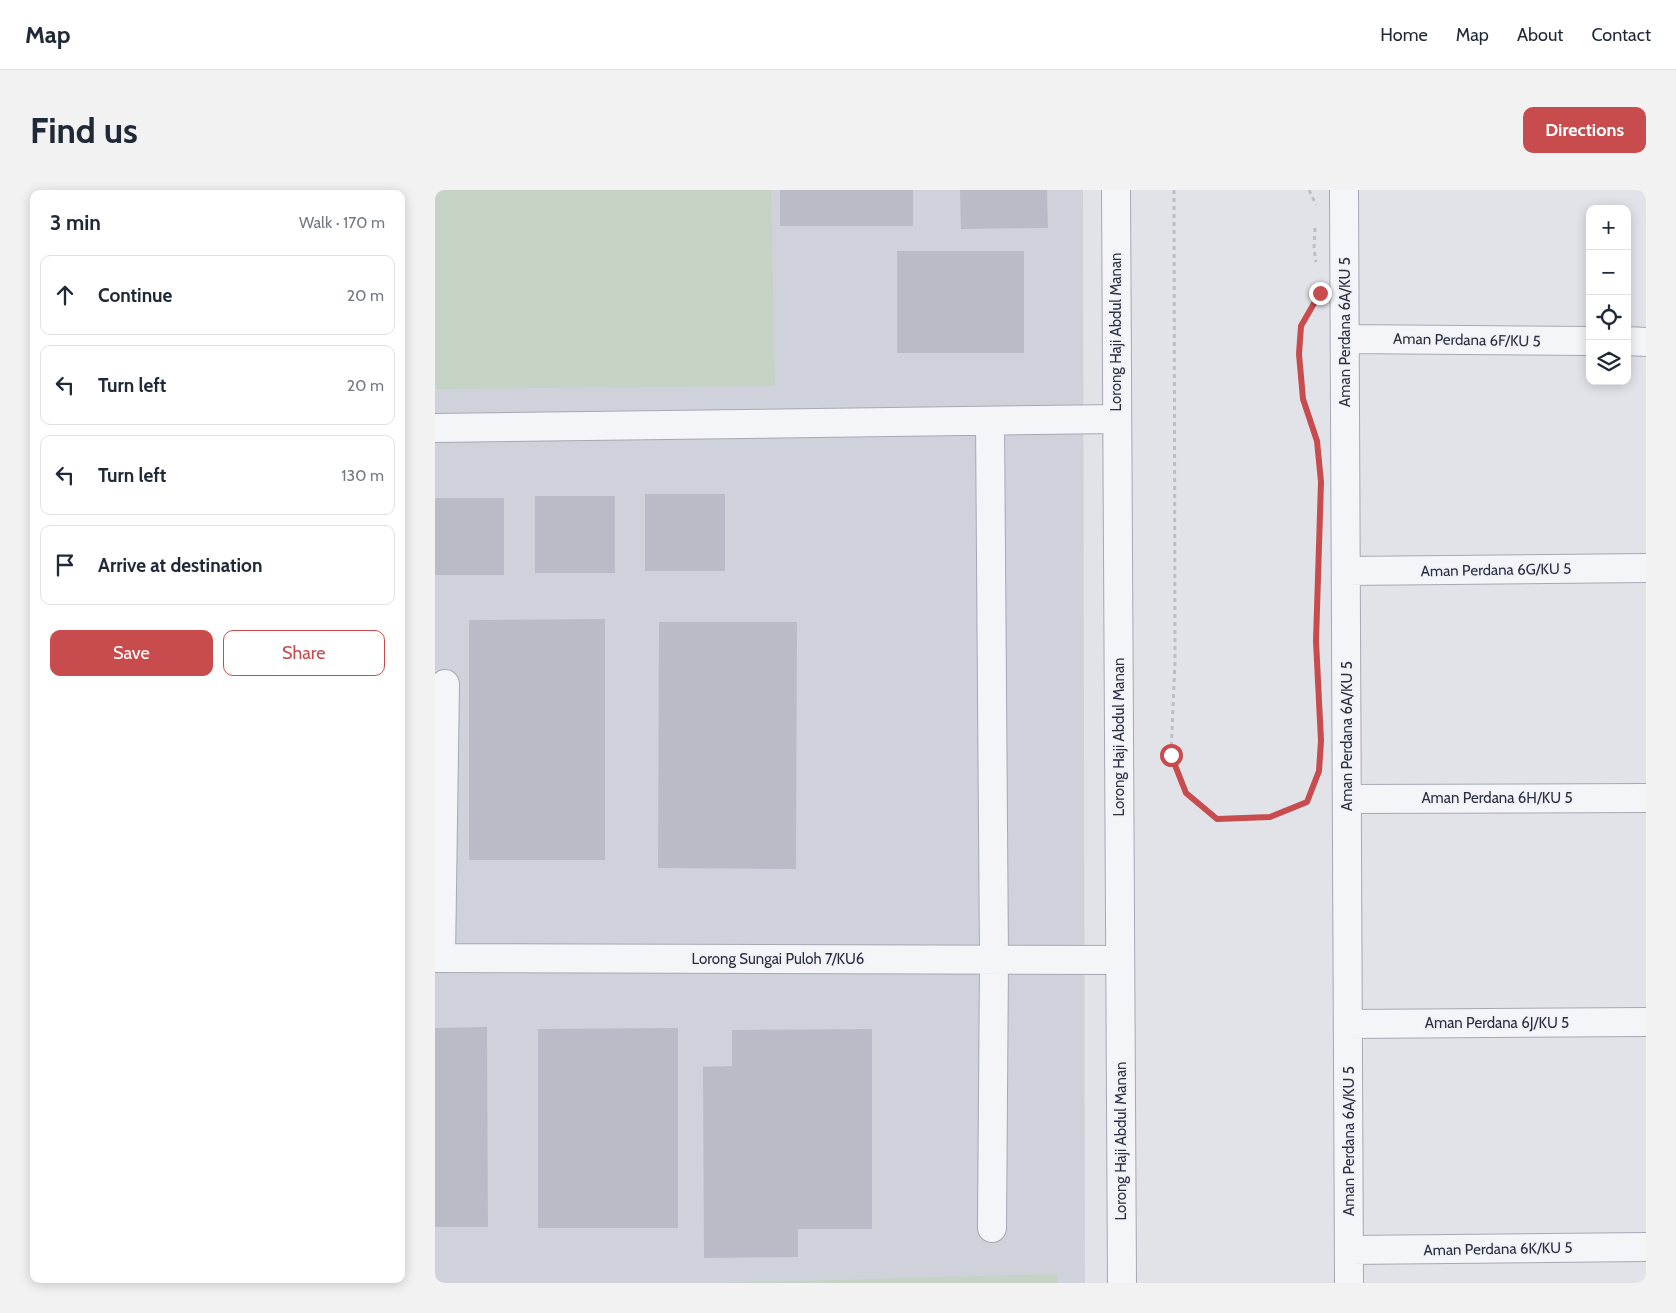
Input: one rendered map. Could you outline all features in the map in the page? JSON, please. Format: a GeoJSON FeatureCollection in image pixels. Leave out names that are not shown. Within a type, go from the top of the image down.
{"type":"FeatureCollection","features":[{"type":"Feature","properties":{"kind":"street","name":"Lorong Haji Abdul Manan"},"geometry":{"type":"LineString","coordinates":[[1116,190],[1122,1283]]}},
{"type":"Feature","properties":{"kind":"street","name":"Aman Perdana 6A/KU 5"},"geometry":{"type":"LineString","coordinates":[[1344,190],[1349,1283]]}},
{"type":"Feature","properties":{"kind":"street","name":"Aman Perdana 6F/KU 5"},"geometry":{"type":"LineString","coordinates":[[1345,339],[1586,341]]}},
{"type":"Feature","properties":{"kind":"street"},"geometry":{"type":"LineString","coordinates":[[1631,341],[1646,342]]}},
{"type":"Feature","properties":{"kind":"street"},"geometry":{"type":"LineString","coordinates":[[435,428],[1117,419]]}},
{"type":"Feature","properties":{"kind":"street"},"geometry":{"type":"LineString","coordinates":[[989,421],[994,960],[992,1228]]}},
{"type":"Feature","properties":{"kind":"street","name":"Aman Perdana 6G/KU 5"},"geometry":{"type":"LineString","coordinates":[[1346,572],[1646,568]]}},
{"type":"Feature","properties":{"kind":"street"},"geometry":{"type":"LineString","coordinates":[[438,958],[445,684]]}},
{"type":"Feature","properties":{"kind":"street","name":"Aman Perdana 6H/KU 5"},"geometry":{"type":"LineString","coordinates":[[1347,799],[1646,798]]}},
{"type":"Feature","properties":{"kind":"street","name":"Lorong Sungai Puloh 7/KU6"},"geometry":{"type":"LineString","coordinates":[[438,958],[1120,960]]}},
{"type":"Feature","properties":{"kind":"street","name":"Aman Perdana 6J/KU 5"},"geometry":{"type":"LineString","coordinates":[[1348,1024],[1646,1022]]}},
{"type":"Feature","properties":{"kind":"street","name":"Aman Perdana 6K/KU 5"},"geometry":{"type":"LineString","coordinates":[[1349,1250],[1646,1247]]}},
{"type":"Feature","properties":{"kind":"path"},"geometry":{"type":"LineString","coordinates":[[1173,190],[1175,661],[1171,755],[1186,793],[1217,819],[1270,817],[1307,802],[1320,764]]}},
{"type":"Feature","properties":{"kind":"path"},"geometry":{"type":"LineString","coordinates":[[1309,190],[1316,205],[1316,212]]}},
{"type":"Feature","properties":{"kind":"path"},"geometry":{"type":"LineString","coordinates":[[1315,220],[1313,248],[1316,266]]}},
{"type":"Feature","properties":{"kind":"path"},"geometry":{"type":"LineString","coordinates":[[1317,449],[1317,441],[1303,399],[1299,354],[1301,326],[1320,293]]}},
{"type":"Feature","properties":{"kind":"path"},"geometry":{"type":"LineString","coordinates":[[1317,596],[1317,661]]}},
{"type":"Feature","properties":{"kind":"shaded area"},"geometry":{"type":"Polygon","coordinates":[[[435,190],[1083,190],[1085,1283],[435,1283],[435,190]]]}},
{"type":"Feature","properties":{"kind":"green space"},"geometry":{"type":"Polygon","coordinates":[[[435,190],[771,190],[775,386],[435,389],[435,190]]]}},
{"type":"Feature","properties":{"kind":"green space"},"geometry":{"type":"Polygon","coordinates":[[[1057,1274],[1057,1283],[720,1283],[1057,1274]]]}},
{"type":"Feature","properties":{"kind":"building"},"geometry":{"type":"Polygon","coordinates":[[[780,190],[913,190],[913,226],[780,226],[780,190]]]}},
{"type":"Feature","properties":{"kind":"building"},"geometry":{"type":"Polygon","coordinates":[[[960,190],[1047,190],[1048,228],[961,229],[960,190]]]}},
{"type":"Feature","properties":{"kind":"building"},"geometry":{"type":"Polygon","coordinates":[[[897,251],[1024,251],[1024,353],[897,353],[897,251]]]}},
{"type":"Feature","properties":{"kind":"building"},"geometry":{"type":"Polygon","coordinates":[[[645,494],[725,494],[725,571],[645,571],[645,494]]]}},
{"type":"Feature","properties":{"kind":"building"},"geometry":{"type":"Polygon","coordinates":[[[535,496],[615,496],[615,573],[535,573],[535,496]]]}},
{"type":"Feature","properties":{"kind":"building"},"geometry":{"type":"Polygon","coordinates":[[[435,498],[504,498],[504,575],[435,575],[435,498]]]}},
{"type":"Feature","properties":{"kind":"building"},"geometry":{"type":"Polygon","coordinates":[[[605,619],[605,860],[469,860],[469,620],[605,619]]]}},
{"type":"Feature","properties":{"kind":"building"},"geometry":{"type":"Polygon","coordinates":[[[659,622],[797,622],[796,869],[658,868],[659,622]]]}},
{"type":"Feature","properties":{"kind":"building"},"geometry":{"type":"Polygon","coordinates":[[[487,1027],[488,1227],[435,1227],[435,1028],[487,1027]]]}},
{"type":"Feature","properties":{"kind":"building"},"geometry":{"type":"Polygon","coordinates":[[[678,1028],[678,1228],[538,1228],[538,1029],[678,1028]]]}},
{"type":"Feature","properties":{"kind":"building"},"geometry":{"type":"Polygon","coordinates":[[[872,1029],[872,1229],[798,1229],[798,1257],[704,1258],[703,1067],[732,1066],[732,1030],[872,1029]]]}},
{"type":"Feature","properties":{"kind":"route"},"geometry":{"type":"LineString","coordinates":[[1171,755],[1186,793],[1217,819],[1270,817],[1307,802],[1319,771],[1321,741],[1316,641],[1321,482],[1317,441],[1303,399],[1299,354],[1301,326],[1320,293]]}}]}
